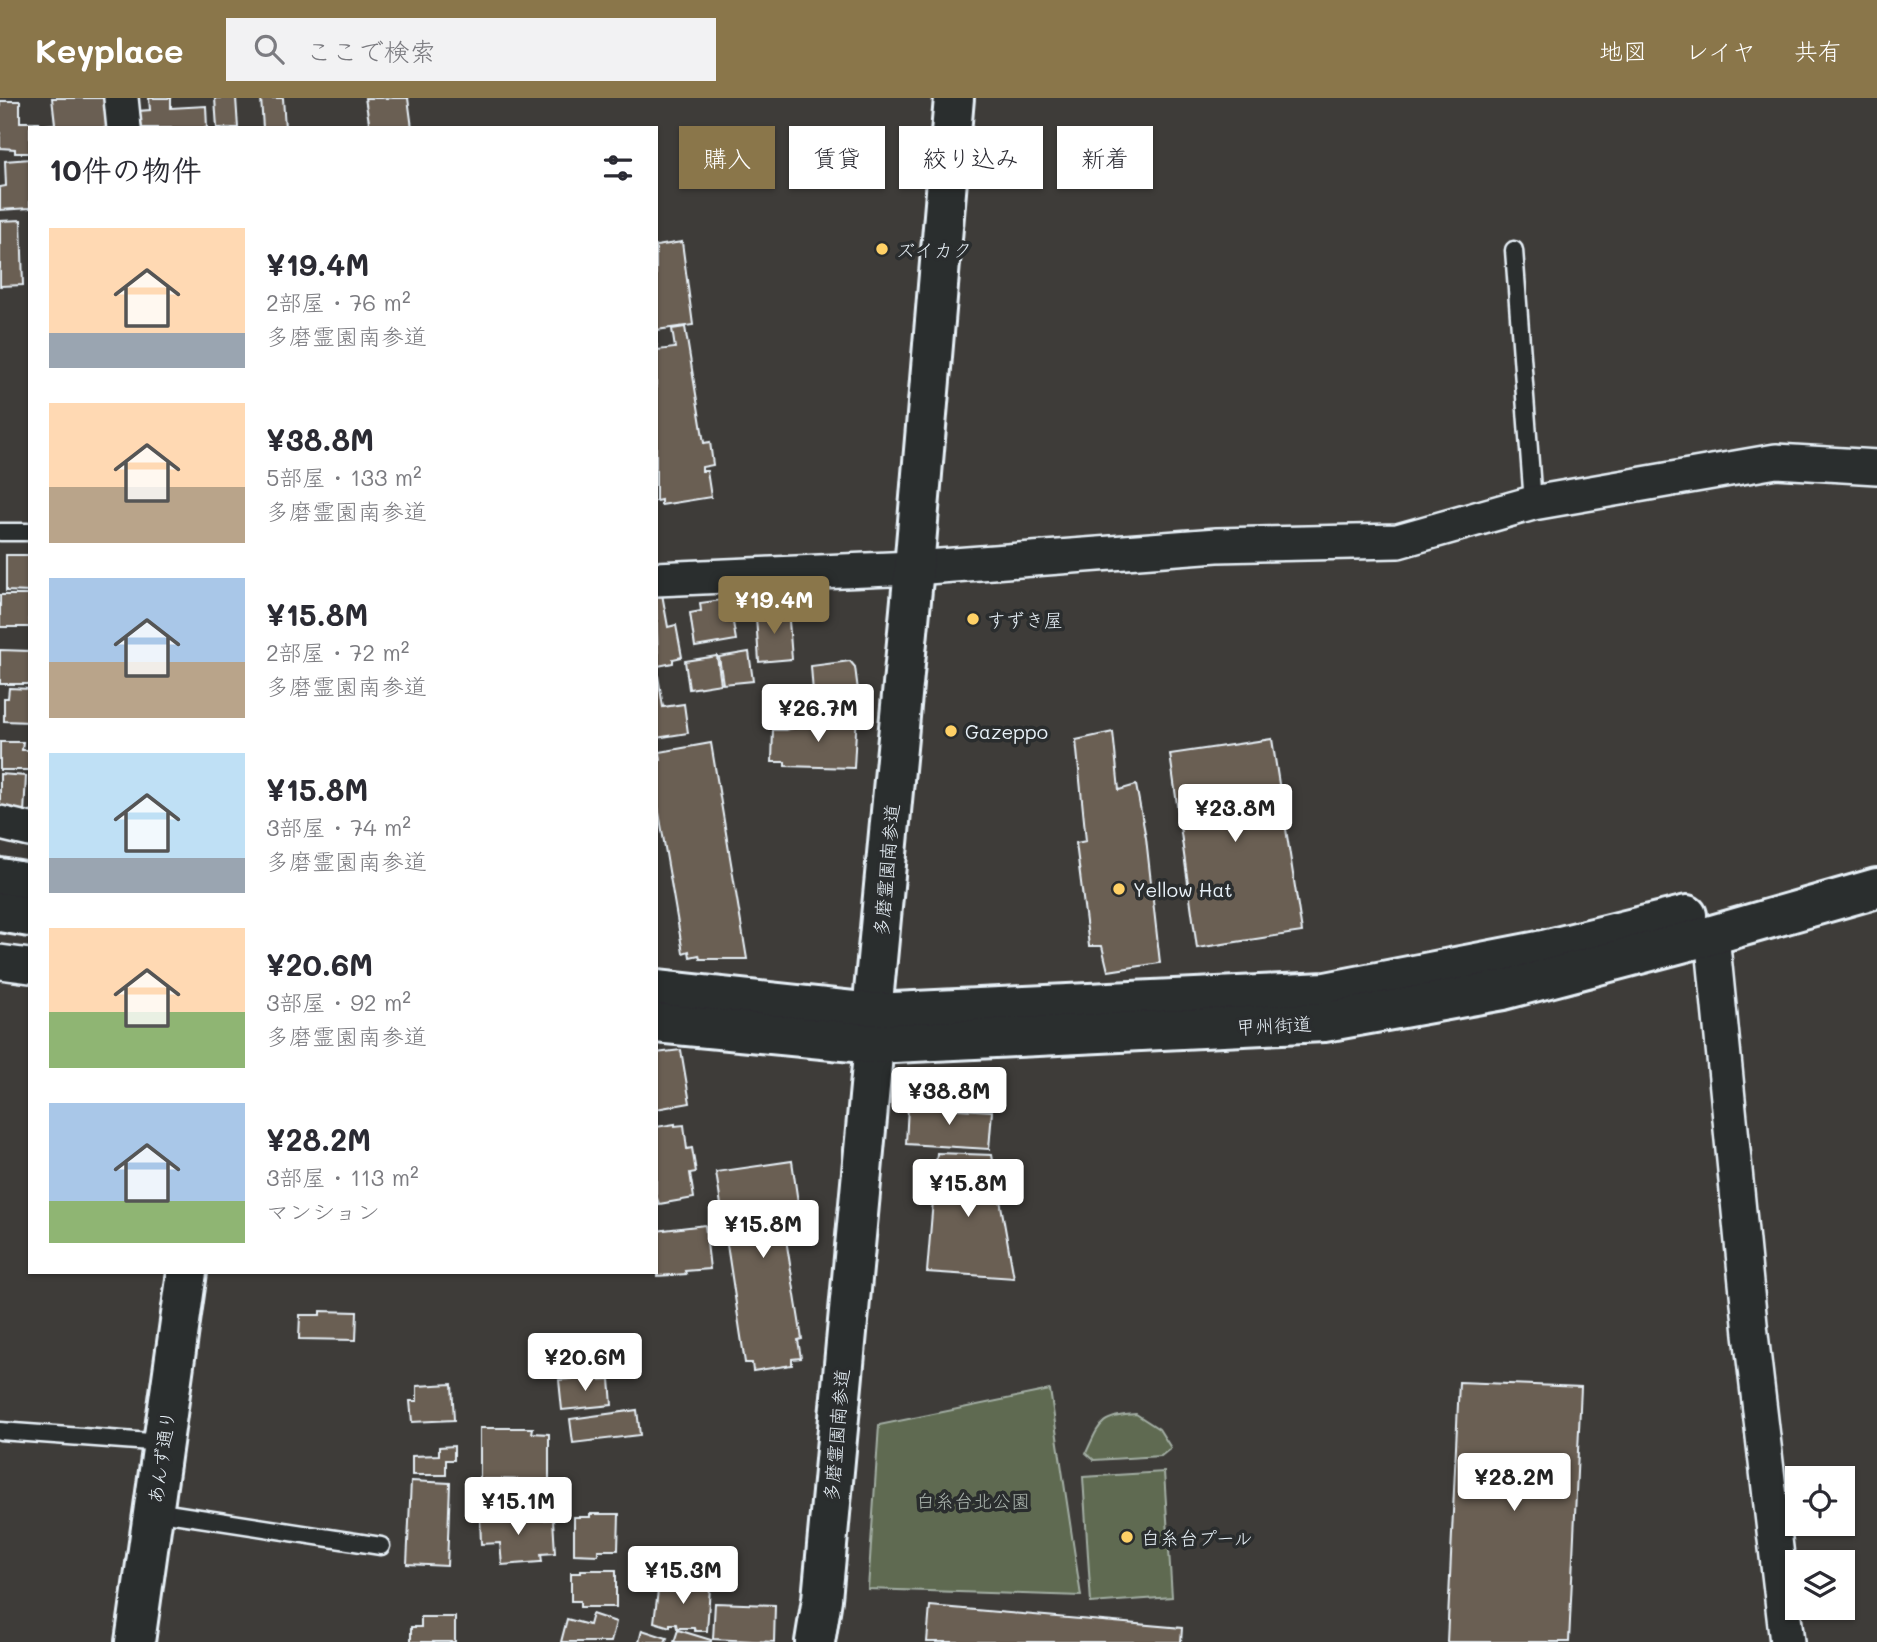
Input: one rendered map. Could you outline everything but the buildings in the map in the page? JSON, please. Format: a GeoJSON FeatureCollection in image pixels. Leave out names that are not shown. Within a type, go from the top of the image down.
{"type":"FeatureCollection","features":[{"type":"Feature","properties":{"kind":"main road","name":"多磨霊園南参道"},"geometry":{"type":"LineString","coordinates":[[816,1642],[873,1029],[954,98]]}},
{"type":"Feature","properties":{"kind":"main road","name":"甲州街道"},"geometry":{"type":"LineString","coordinates":[[658,990],[873,1029],[1326,992],[1544,950],[1706,910],[1877,861]]}},
{"type":"Feature","properties":{"kind":"main road"},"geometry":{"type":"LineString","coordinates":[[0,877],[28,883]]}},
{"type":"Feature","properties":{"kind":"main road","name":"甲州街道"},"geometry":{"type":"LineString","coordinates":[[658,1023],[873,1029],[1324,1022],[1503,990],[1713,935],[1877,888]]}},
{"type":"Feature","properties":{"kind":"main road"},"geometry":{"type":"LineString","coordinates":[[0,912],[28,917]]}},
{"type":"Feature","properties":{"kind":"main road","name":"あんず通り"},"geometry":{"type":"LineString","coordinates":[[135,1642],[187,1274]]}},
{"type":"Feature","properties":{"kind":"street"},"geometry":{"type":"LineString","coordinates":[[121,98],[124,126]]}},
{"type":"Feature","properties":{"kind":"street"},"geometry":{"type":"LineString","coordinates":[[658,579],[914,568],[1217,545],[1398,541],[1533,503],[1776,461],[1877,467]]}},
{"type":"Feature","properties":{"kind":"street"},"geometry":{"type":"LineString","coordinates":[[0,823],[28,830]]}},
{"type":"Feature","properties":{"kind":"street"},"geometry":{"type":"LineString","coordinates":[[1713,935],[1751,1334],[1787,1642]]}},
{"type":"Feature","properties":{"kind":"street"},"geometry":{"type":"LineString","coordinates":[[0,962],[28,966]]}},
{"type":"Feature","properties":{"kind":"lane"},"geometry":{"type":"LineString","coordinates":[[1514,250],[1533,503]]}},
{"type":"Feature","properties":{"kind":"lane"},"geometry":{"type":"LineString","coordinates":[[0,532],[28,532]]}},
{"type":"Feature","properties":{"kind":"lane"},"geometry":{"type":"LineString","coordinates":[[0,1431],[164,1443]]}},
{"type":"Feature","properties":{"kind":"lane"},"geometry":{"type":"LineString","coordinates":[[154,1511],[381,1546]]}},
{"type":"Feature","properties":{"kind":"green space","name":"白糸台北公園"},"geometry":{"type":"Polygon","coordinates":[[[1050,1390],[1081,1596],[868,1589],[879,1425],[1050,1390]]]}},
{"type":"Feature","properties":{"kind":"green space"},"geometry":{"type":"Polygon","coordinates":[[[1136,1414],[1159,1429],[1171,1448],[1161,1456],[1094,1460],[1086,1453],[1098,1428],[1108,1419],[1136,1414]]]}},
{"type":"Feature","properties":{"kind":"green space","name":"白糸台プール"},"geometry":{"type":"Polygon","coordinates":[[[1164,1472],[1172,1597],[1091,1603],[1083,1477],[1164,1472]]]}},
{"type":"Feature","properties":{"kind":"place","name":"ズイカク"},"geometry":{"type":"Point","coordinates":[882,249]}},
{"type":"Feature","properties":{"kind":"place","name":"すずき屋"},"geometry":{"type":"Point","coordinates":[973,619]}},
{"type":"Feature","properties":{"kind":"place","name":"Gazeppo"},"geometry":{"type":"Point","coordinates":[951,731]}},
{"type":"Feature","properties":{"kind":"place","name":"Yellow Hat"},"geometry":{"type":"Point","coordinates":[1119,889]}},
{"type":"Feature","properties":{"kind":"place","name":"白糸台プール"},"geometry":{"type":"Point","coordinates":[1127,1537]}}]}
